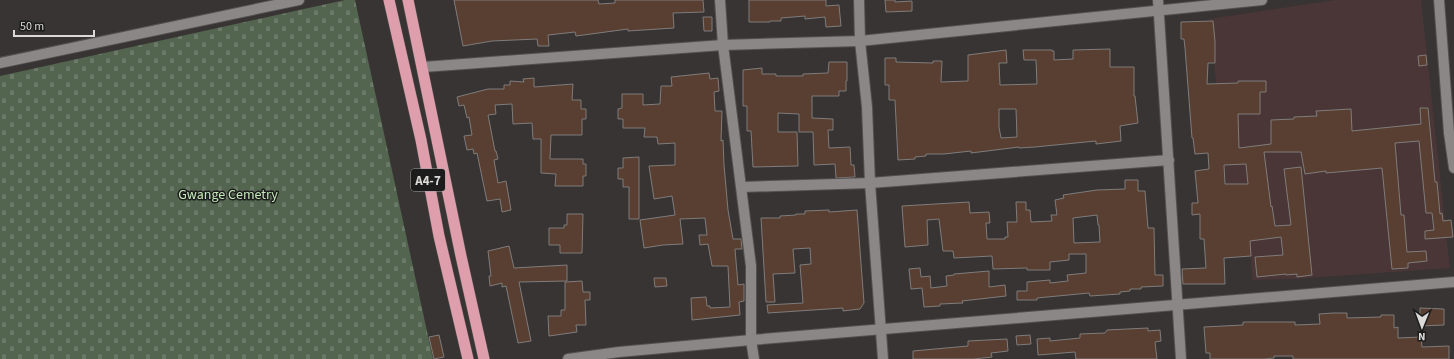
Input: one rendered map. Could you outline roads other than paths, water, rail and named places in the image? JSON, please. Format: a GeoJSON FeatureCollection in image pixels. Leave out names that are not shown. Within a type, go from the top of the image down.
{"type":"FeatureCollection","features":[{"type":"Feature","properties":{"kind":"highway","name":"A4-7"},"geometry":{"type":"LineString","coordinates":[[389,0],[421,140],[439,236],[468,359]]}},
{"type":"Feature","properties":{"kind":"highway","name":"A4-7"},"geometry":{"type":"LineString","coordinates":[[408,0],[484,359]]}},
{"type":"Feature","properties":{"kind":"street"},"geometry":{"type":"LineString","coordinates":[[0,63],[299,0]]}},
{"type":"Feature","properties":{"kind":"street"},"geometry":{"type":"LineString","coordinates":[[720,0],[723,45],[751,266],[751,340],[754,359]]}},
{"type":"Feature","properties":{"kind":"street"},"geometry":{"type":"LineString","coordinates":[[859,0],[860,41],[867,107],[870,183],[883,359]]}},
{"type":"Feature","properties":{"kind":"street"},"geometry":{"type":"LineString","coordinates":[[1158,0],[1182,359]]}},
{"type":"Feature","properties":{"kind":"street"},"geometry":{"type":"LineString","coordinates":[[423,68],[723,45],[860,41],[1262,0]]}},
{"type":"Feature","properties":{"kind":"street"},"geometry":{"type":"LineString","coordinates":[[1439,0],[1454,168]]}},
{"type":"Feature","properties":{"kind":"street"},"geometry":{"type":"LineString","coordinates":[[742,187],[870,183],[1169,160]]}},
{"type":"Feature","properties":{"kind":"street"},"geometry":{"type":"LineString","coordinates":[[568,359],[619,352],[751,340],[1454,282]]}},
{"type":"Feature","properties":{"kind":"park label","name":"Gwange Cemetry"},"geometry":{"type":"Point","coordinates":[228,194]}}]}
